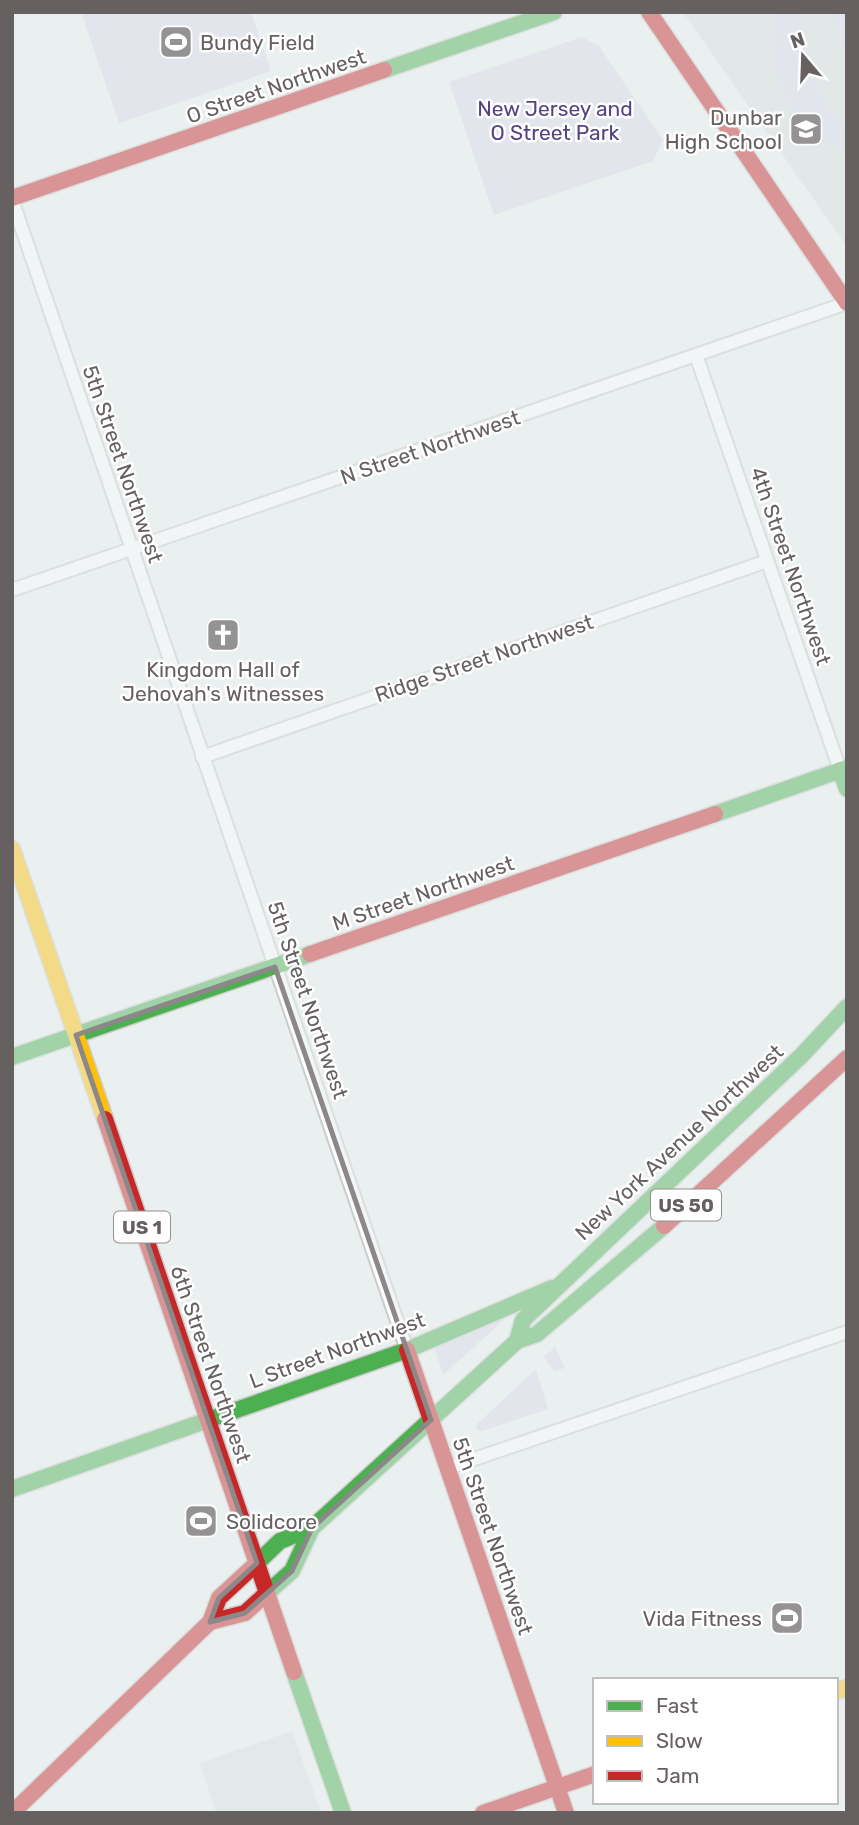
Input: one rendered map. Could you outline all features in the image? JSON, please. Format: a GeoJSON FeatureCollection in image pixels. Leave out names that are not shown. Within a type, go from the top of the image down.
{"type":"FeatureCollection","features":[{"type":"Feature","properties":{"kind":"main road","name":"O Street Northwest"},"geometry":{"type":"LineString","coordinates":[[12,199],[554,12]]}},
{"type":"Feature","properties":{"kind":"main road"},"geometry":{"type":"LineString","coordinates":[[649,12],[847,303]]}},
{"type":"Feature","properties":{"kind":"main road","name":"4th Street Northwest"},"geometry":{"type":"LineString","coordinates":[[843,769],[847,789]]}},
{"type":"Feature","properties":{"kind":"main road","name":"M Street Northwest"},"geometry":{"type":"LineString","coordinates":[[12,1057],[843,769]]}},
{"type":"Feature","properties":{"kind":"main road","name":"6th Street Northwest"},"geometry":{"type":"LineString","coordinates":[[12,849],[343,1813]]}},
{"type":"Feature","properties":{"kind":"main road","name":"New York Avenue Northwest"},"geometry":{"type":"LineString","coordinates":[[517,1341],[523,1320],[801,1056],[847,1007]]}},
{"type":"Feature","properties":{"kind":"main road","name":"New York Avenue Northwest"},"geometry":{"type":"LineString","coordinates":[[12,1813],[210,1622],[219,1598],[280,1541],[312,1528],[517,1341],[537,1334],[631,1256],[847,1058]]}},
{"type":"Feature","properties":{"kind":"main road","name":"L Street Northwest"},"geometry":{"type":"LineString","coordinates":[[12,1489],[407,1350],[556,1287]]}},
{"type":"Feature","properties":{"kind":"main road","name":"5th Street Northwest"},"geometry":{"type":"LineString","coordinates":[[407,1350],[566,1813]]}},
{"type":"Feature","properties":{"kind":"main road","name":"New York Avenue Northwest"},"geometry":{"type":"LineString","coordinates":[[210,1622],[245,1613],[292,1571],[312,1528]]}},
{"type":"Feature","properties":{"kind":"main road"},"geometry":{"type":"LineString","coordinates":[[483,1813],[593,1775]]}},
{"type":"Feature","properties":{"kind":"street","name":"5th Street Northwest"},"geometry":{"type":"LineString","coordinates":[[12,199],[130,550],[407,1350]]}},
{"type":"Feature","properties":{"kind":"street","name":"N Street Northwest"},"geometry":{"type":"LineString","coordinates":[[12,590],[847,303]]}},
{"type":"Feature","properties":{"kind":"street","name":"4th Street Northwest"},"geometry":{"type":"LineString","coordinates":[[696,355],[766,561],[843,769]]}},
{"type":"Feature","properties":{"kind":"street","name":"Ridge Street Northwest"},"geometry":{"type":"LineString","coordinates":[[202,757],[766,561]]}},
{"type":"Feature","properties":{"kind":"street"},"geometry":{"type":"LineString","coordinates":[[448,1468],[847,1332]]}},
{"type":"Feature","properties":{"kind":"highlighted area"},"geometry":{"type":"Polygon","coordinates":[[[275,967],[431,1420],[312,1528],[292,1571],[245,1613],[210,1622],[219,1598],[257,1563],[76,1035],[275,967]]]}},
{"type":"Feature","properties":{"kind":"shaded area","name":"Dunbar High School"},"geometry":{"type":"Polygon","coordinates":[[[683,12],[847,12],[847,247],[683,12]]]}},
{"type":"Feature","properties":{"kind":"shaded area"},"geometry":{"type":"Polygon","coordinates":[[[292,1731],[321,1813],[216,1813],[200,1763],[292,1731]]]}},
{"type":"Feature","properties":{"kind":"green space","name":"Bundy Field"},"geometry":{"type":"Polygon","coordinates":[[[81,12],[251,12],[271,71],[119,123],[81,12]]]}},
{"type":"Feature","properties":{"kind":"green space"},"geometry":{"type":"Polygon","coordinates":[[[775,12],[801,12],[801,36],[813,69],[804,72],[798,57],[809,89],[807,81],[815,78],[828,111],[847,126],[847,154],[810,130],[796,115],[785,96],[772,56],[775,12]]]}},
{"type":"Feature","properties":{"kind":"green space"},"geometry":{"type":"Polygon","coordinates":[[[831,12],[847,12],[847,58],[831,12]]]}},
{"type":"Feature","properties":{"kind":"green space","name":"New Jersey and O Street Park"},"geometry":{"type":"Polygon","coordinates":[[[582,37],[599,46],[663,140],[653,161],[494,215],[449,82],[582,37]]]}},
{"type":"Feature","properties":{"kind":"green space"},"geometry":{"type":"Polygon","coordinates":[[[516,1309],[443,1375],[433,1343],[516,1309]]]}},
{"type":"Feature","properties":{"kind":"green space"},"geometry":{"type":"Polygon","coordinates":[[[555,1347],[565,1368],[554,1371],[544,1357],[555,1347]]]}},
{"type":"Feature","properties":{"kind":"green space"},"geometry":{"type":"Polygon","coordinates":[[[536,1369],[548,1409],[482,1431],[477,1430],[477,1424],[536,1369]]]}},
{"type":"Feature","properties":{"kind":"traffic: fast"},"geometry":{"type":"LineString","coordinates":[[384,70],[554,12]]}},
{"type":"Feature","properties":{"kind":"traffic: fast"},"geometry":{"type":"LineString","coordinates":[[715,814],[847,768]]}},
{"type":"Feature","properties":{"kind":"traffic: fast"},"geometry":{"type":"LineString","coordinates":[[840,770],[847,789]]}},
{"type":"Feature","properties":{"kind":"traffic: fast"},"geometry":{"type":"LineString","coordinates":[[12,1057],[310,954]]}},
{"type":"Feature","properties":{"kind":"traffic: fast"},"geometry":{"type":"LineString","coordinates":[[517,1341],[523,1320],[801,1056],[847,1007]]}},
{"type":"Feature","properties":{"kind":"traffic: fast"},"geometry":{"type":"LineString","coordinates":[[257,1563],[280,1541],[312,1528],[517,1341],[537,1334],[664,1226]]}},
{"type":"Feature","properties":{"kind":"traffic: fast"},"geometry":{"type":"LineString","coordinates":[[12,1489],[407,1350],[552,1288]]}},
{"type":"Feature","properties":{"kind":"traffic: fast"},"geometry":{"type":"LineString","coordinates":[[267,1593],[292,1571],[312,1528]]}},
{"type":"Feature","properties":{"kind":"traffic: fast"},"geometry":{"type":"LineString","coordinates":[[294,1672],[343,1813]]}},
{"type":"Feature","properties":{"kind":"traffic: slow"},"geometry":{"type":"LineString","coordinates":[[12,849],[105,1119]]}},
{"type":"Feature","properties":{"kind":"traffic: slow"},"geometry":{"type":"LineString","coordinates":[[838,1690],[847,1688]]}},
{"type":"Feature","properties":{"kind":"traffic: jam"},"geometry":{"type":"LineString","coordinates":[[649,12],[847,303]]}},
{"type":"Feature","properties":{"kind":"traffic: jam"},"geometry":{"type":"LineString","coordinates":[[12,198],[384,70]]}},
{"type":"Feature","properties":{"kind":"traffic: jam"},"geometry":{"type":"LineString","coordinates":[[310,954],[715,814]]}},
{"type":"Feature","properties":{"kind":"traffic: jam"},"geometry":{"type":"LineString","coordinates":[[664,1226],[847,1058]]}},
{"type":"Feature","properties":{"kind":"traffic: jam"},"geometry":{"type":"LineString","coordinates":[[105,1119],[294,1672]]}},
{"type":"Feature","properties":{"kind":"traffic: jam"},"geometry":{"type":"LineString","coordinates":[[407,1350],[566,1813]]}},
{"type":"Feature","properties":{"kind":"traffic: jam"},"geometry":{"type":"LineString","coordinates":[[12,1813],[210,1622],[219,1598],[257,1563]]}},
{"type":"Feature","properties":{"kind":"traffic: jam"},"geometry":{"type":"LineString","coordinates":[[210,1622],[245,1613],[267,1593]]}},
{"type":"Feature","properties":{"kind":"traffic: jam"},"geometry":{"type":"LineString","coordinates":[[483,1813],[593,1775]]}},
{"type":"Feature","properties":{"kind":"place","name":"Bundy Field"},"geometry":{"type":"Point","coordinates":[176,42]}},
{"type":"Feature","properties":{"kind":"place","name":"Dunbar High School"},"geometry":{"type":"Point","coordinates":[806,129]}},
{"type":"Feature","properties":{"kind":"place","name":"Kingdom Hall of Jehovah's Witnesses"},"geometry":{"type":"Point","coordinates":[223,635]}},
{"type":"Feature","properties":{"kind":"place","name":"Solidcore"},"geometry":{"type":"Point","coordinates":[201,1521]}},
{"type":"Feature","properties":{"kind":"place","name":"Vida Fitness"},"geometry":{"type":"Point","coordinates":[787,1618]}}]}
